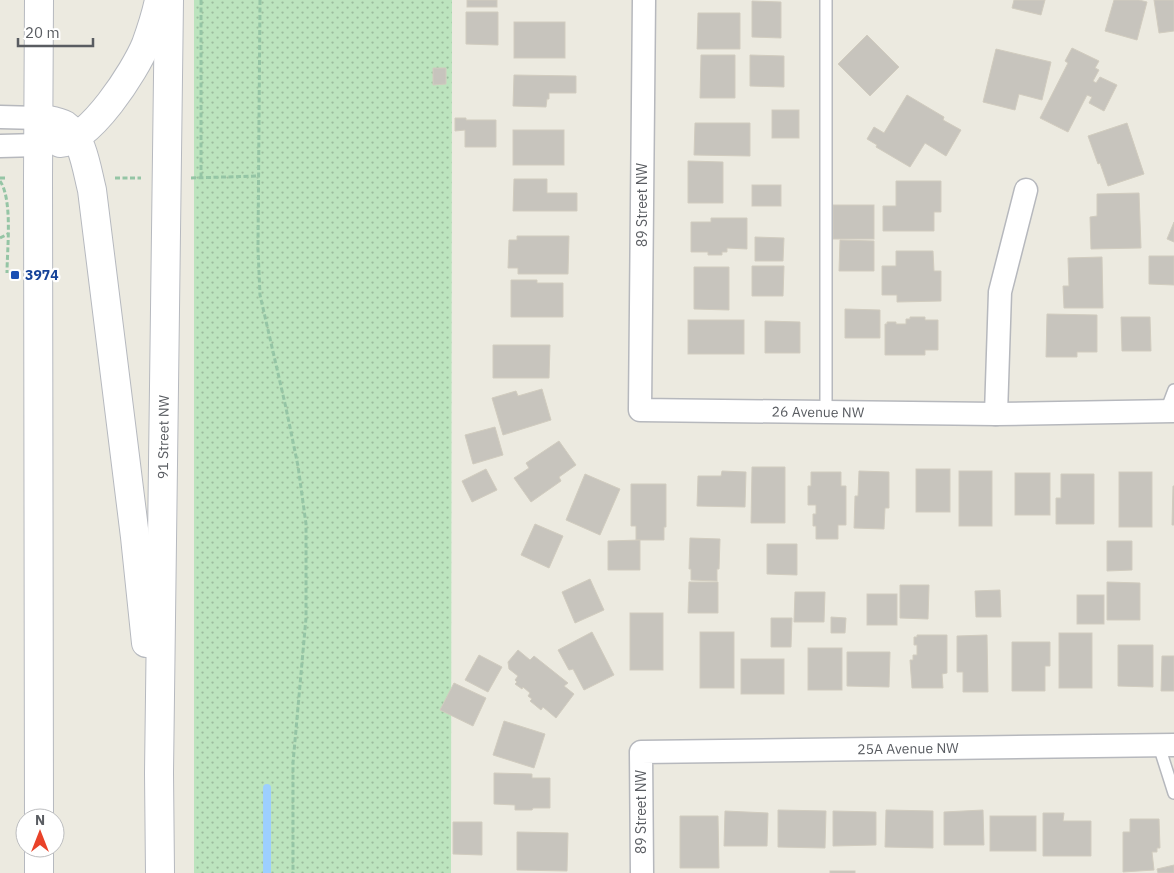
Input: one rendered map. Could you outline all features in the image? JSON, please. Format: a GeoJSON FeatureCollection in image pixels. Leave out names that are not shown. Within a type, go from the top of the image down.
{"type":"FeatureCollection","features":[{"type":"Feature","properties":{"kind":"main road"},"geometry":{"type":"LineString","coordinates":[[39,0],[39,808]]}},
{"type":"Feature","properties":{"kind":"main road"},"geometry":{"type":"LineString","coordinates":[[39,145],[65,143],[77,138],[96,120],[118,92],[139,58],[157,12],[159,0]]}},
{"type":"Feature","properties":{"kind":"main road","name":"91 Street NW"},"geometry":{"type":"LineString","coordinates":[[160,873],[159,774],[169,0]]}},
{"type":"Feature","properties":{"kind":"main road"},"geometry":{"type":"LineString","coordinates":[[38,118],[65,125],[77,138],[92,190],[135,537],[159,774]]}},
{"type":"Feature","properties":{"kind":"main road"},"geometry":{"type":"LineString","coordinates":[[39,858],[39,873]]}},
{"type":"Feature","properties":{"kind":"street","name":"89 Street NW"},"geometry":{"type":"LineString","coordinates":[[640,410],[644,0]]}},
{"type":"Feature","properties":{"kind":"street"},"geometry":{"type":"LineString","coordinates":[[0,117],[38,118]]}},
{"type":"Feature","properties":{"kind":"street"},"geometry":{"type":"LineString","coordinates":[[0,146],[39,145]]}},
{"type":"Feature","properties":{"kind":"street"},"geometry":{"type":"LineString","coordinates":[[996,414],[1000,292],[1026,190]]}},
{"type":"Feature","properties":{"kind":"street","name":"26 Avenue NW"},"geometry":{"type":"LineString","coordinates":[[640,410],[996,414],[1170,411]]}},
{"type":"Feature","properties":{"kind":"street","name":"25A Avenue NW"},"geometry":{"type":"LineString","coordinates":[[641,752],[1166,745]]}},
{"type":"Feature","properties":{"kind":"street","name":"89 Street NW"},"geometry":{"type":"LineString","coordinates":[[641,752],[642,873]]}},
{"type":"Feature","properties":{"kind":"lane"},"geometry":{"type":"LineString","coordinates":[[826,0],[826,412]]}},
{"type":"Feature","properties":{"kind":"lane"},"geometry":{"type":"LineString","coordinates":[[1170,411],[1174,390]]}},
{"type":"Feature","properties":{"kind":"lane"},"geometry":{"type":"LineString","coordinates":[[1166,745],[1174,793]]}},
{"type":"Feature","properties":{"kind":"path"},"geometry":{"type":"LineString","coordinates":[[200,0],[201,178]]}},
{"type":"Feature","properties":{"kind":"path"},"geometry":{"type":"LineString","coordinates":[[260,0],[258,176],[260,295],[300,476],[306,524],[306,618],[292,764],[293,873]]}},
{"type":"Feature","properties":{"kind":"path"},"geometry":{"type":"LineString","coordinates":[[191,178],[258,176]]}},
{"type":"Feature","properties":{"kind":"path"},"geometry":{"type":"LineString","coordinates":[[5,178],[0,180],[7,196],[7,273]]}},
{"type":"Feature","properties":{"kind":"path"},"geometry":{"type":"LineString","coordinates":[[108,178],[144,178]]}},
{"type":"Feature","properties":{"kind":"path"},"geometry":{"type":"LineString","coordinates":[[0,238],[8,234]]}},
{"type":"Feature","properties":{"kind":"green space"},"geometry":{"type":"Polygon","coordinates":[[[194,0],[452,0],[451,873],[194,873],[194,0]]]}},
{"type":"Feature","properties":{"kind":"building"},"geometry":{"type":"Polygon","coordinates":[[[467,0],[497,0],[497,7],[467,7],[467,0]]]}},
{"type":"Feature","properties":{"kind":"building"},"geometry":{"type":"Polygon","coordinates":[[[1014,0],[1045,0],[1041,15],[1012,8],[1014,0]]]}},
{"type":"Feature","properties":{"kind":"building"},"geometry":{"type":"Polygon","coordinates":[[[1114,0],[1139,0],[1147,2],[1137,40],[1105,31],[1114,0]]]}},
{"type":"Feature","properties":{"kind":"building"},"geometry":{"type":"Polygon","coordinates":[[[1154,0],[1174,0],[1174,31],[1159,33],[1154,0]]]}},
{"type":"Feature","properties":{"kind":"building"},"geometry":{"type":"Polygon","coordinates":[[[752,1],[781,2],[781,38],[752,37],[752,1]]]}},
{"type":"Feature","properties":{"kind":"building"},"geometry":{"type":"Polygon","coordinates":[[[466,12],[498,12],[498,45],[466,44],[466,12]]]}},
{"type":"Feature","properties":{"kind":"building"},"geometry":{"type":"Polygon","coordinates":[[[698,13],[740,13],[740,49],[697,49],[698,13]]]}},
{"type":"Feature","properties":{"kind":"building"},"geometry":{"type":"Polygon","coordinates":[[[514,22],[565,22],[565,58],[514,58],[514,22]]]}},
{"type":"Feature","properties":{"kind":"building"},"geometry":{"type":"Polygon","coordinates":[[[867,35],[899,67],[870,96],[838,64],[867,35]]]}},
{"type":"Feature","properties":{"kind":"building"},"geometry":{"type":"Polygon","coordinates":[[[1072,48],[1099,61],[1095,68],[1099,70],[1093,81],[1096,83],[1100,77],[1117,85],[1104,111],[1089,103],[1092,97],[1087,95],[1068,132],[1040,118],[1068,63],[1065,61],[1072,48]]]}},
{"type":"Feature","properties":{"kind":"building"},"geometry":{"type":"Polygon","coordinates":[[[996,49],[1051,62],[1042,100],[1019,94],[1015,110],[983,102],[996,49]]]}},
{"type":"Feature","properties":{"kind":"building"},"geometry":{"type":"Polygon","coordinates":[[[701,55],[735,55],[735,98],[700,98],[701,55]]]}},
{"type":"Feature","properties":{"kind":"building"},"geometry":{"type":"Polygon","coordinates":[[[750,55],[784,56],[784,87],[750,86],[750,55]]]}},
{"type":"Feature","properties":{"kind":"building"},"geometry":{"type":"Polygon","coordinates":[[[433,68],[446,68],[446,84],[433,85],[433,68]]]}},
{"type":"Feature","properties":{"kind":"building"},"geometry":{"type":"Polygon","coordinates":[[[514,75],[576,76],[576,93],[549,93],[546,107],[513,106],[514,75]]]}},
{"type":"Feature","properties":{"kind":"building"},"geometry":{"type":"Polygon","coordinates":[[[907,95],[944,117],[943,120],[961,130],[946,156],[925,143],[910,167],[876,147],[877,145],[867,139],[874,127],[884,133],[907,95]]]}},
{"type":"Feature","properties":{"kind":"building"},"geometry":{"type":"Polygon","coordinates":[[[772,110],[799,110],[799,138],[772,138],[772,110]]]}},
{"type":"Feature","properties":{"kind":"building"},"geometry":{"type":"Polygon","coordinates":[[[455,118],[496,120],[496,147],[465,147],[465,130],[455,131],[455,118]]]}},
{"type":"Feature","properties":{"kind":"building"},"geometry":{"type":"Polygon","coordinates":[[[695,123],[750,123],[750,156],[694,155],[695,123]]]}},
{"type":"Feature","properties":{"kind":"building"},"geometry":{"type":"Polygon","coordinates":[[[1127,123],[1144,174],[1108,186],[1088,136],[1127,123]]]}},
{"type":"Feature","properties":{"kind":"building"},"geometry":{"type":"Polygon","coordinates":[[[513,130],[564,130],[564,165],[513,165],[513,130]]]}},
{"type":"Feature","properties":{"kind":"building"},"geometry":{"type":"Polygon","coordinates":[[[688,161],[723,162],[723,203],[688,203],[688,161]]]}},
{"type":"Feature","properties":{"kind":"building"},"geometry":{"type":"Polygon","coordinates":[[[514,179],[547,179],[547,193],[577,193],[577,211],[513,211],[514,179]]]}},
{"type":"Feature","properties":{"kind":"building"},"geometry":{"type":"Polygon","coordinates":[[[896,181],[941,181],[941,212],[934,212],[934,231],[883,231],[883,206],[896,206],[896,181]]]}},
{"type":"Feature","properties":{"kind":"building"},"geometry":{"type":"Polygon","coordinates":[[[752,185],[781,185],[781,206],[752,206],[752,185]]]}},
{"type":"Feature","properties":{"kind":"building"},"geometry":{"type":"Polygon","coordinates":[[[1139,193],[1141,248],[1091,249],[1090,217],[1097,216],[1097,194],[1139,193]]]}},
{"type":"Feature","properties":{"kind":"building"},"geometry":{"type":"Polygon","coordinates":[[[833,205],[874,205],[874,239],[833,239],[833,205]]]}},
{"type":"Feature","properties":{"kind":"building"},"geometry":{"type":"Polygon","coordinates":[[[711,218],[747,218],[747,249],[727,248],[727,252],[722,252],[722,255],[708,255],[708,252],[691,252],[691,222],[711,222],[711,218]]]}},
{"type":"Feature","properties":{"kind":"building"},"geometry":{"type":"Polygon","coordinates":[[[1174,222],[1174,242],[1167,239],[1174,222]]]}},
{"type":"Feature","properties":{"kind":"building"},"geometry":{"type":"Polygon","coordinates":[[[517,236],[569,236],[568,274],[518,274],[518,268],[508,268],[509,240],[517,240],[517,236]]]}},
{"type":"Feature","properties":{"kind":"building"},"geometry":{"type":"Polygon","coordinates":[[[755,237],[784,238],[783,261],[755,261],[755,237]]]}},
{"type":"Feature","properties":{"kind":"building"},"geometry":{"type":"Polygon","coordinates":[[[840,240],[874,241],[874,271],[839,271],[840,240]]]}},
{"type":"Feature","properties":{"kind":"building"},"geometry":{"type":"Polygon","coordinates":[[[896,251],[933,251],[934,271],[941,271],[941,301],[897,302],[897,295],[882,295],[882,266],[896,266],[896,251]]]}},
{"type":"Feature","properties":{"kind":"building"},"geometry":{"type":"Polygon","coordinates":[[[1149,256],[1174,256],[1174,285],[1149,284],[1149,256]]]}},
{"type":"Feature","properties":{"kind":"building"},"geometry":{"type":"Polygon","coordinates":[[[1102,257],[1103,308],[1064,308],[1063,286],[1069,286],[1068,258],[1102,257]]]}},
{"type":"Feature","properties":{"kind":"building"},"geometry":{"type":"Polygon","coordinates":[[[752,266],[784,266],[783,296],[752,296],[752,266]]]}},
{"type":"Feature","properties":{"kind":"building"},"geometry":{"type":"Polygon","coordinates":[[[694,267],[729,267],[729,310],[694,309],[694,267]]]}},
{"type":"Feature","properties":{"kind":"building"},"geometry":{"type":"Polygon","coordinates":[[[511,280],[563,283],[563,317],[511,317],[511,280]]]}},
{"type":"Feature","properties":{"kind":"building"},"geometry":{"type":"Polygon","coordinates":[[[845,309],[880,310],[880,338],[845,338],[845,309]]]}},
{"type":"Feature","properties":{"kind":"building"},"geometry":{"type":"Polygon","coordinates":[[[1047,314],[1097,315],[1097,352],[1077,352],[1077,357],[1046,357],[1047,314]]]}},
{"type":"Feature","properties":{"kind":"building"},"geometry":{"type":"Polygon","coordinates":[[[910,317],[925,317],[925,320],[938,320],[938,350],[925,350],[925,355],[885,355],[885,324],[887,322],[896,322],[896,324],[906,324],[906,319],[910,319],[910,317]]]}},
{"type":"Feature","properties":{"kind":"building"},"geometry":{"type":"Polygon","coordinates":[[[1121,317],[1150,317],[1151,351],[1122,351],[1121,317]]]}},
{"type":"Feature","properties":{"kind":"building"},"geometry":{"type":"Polygon","coordinates":[[[688,320],[744,320],[744,354],[688,354],[688,320]]]}},
{"type":"Feature","properties":{"kind":"building"},"geometry":{"type":"Polygon","coordinates":[[[765,321],[800,322],[800,353],[765,353],[765,321]]]}},
{"type":"Feature","properties":{"kind":"building"},"geometry":{"type":"Polygon","coordinates":[[[493,345],[550,345],[549,378],[493,378],[493,345]]]}},
{"type":"Feature","properties":{"kind":"building"},"geometry":{"type":"Polygon","coordinates":[[[542,389],[551,420],[503,435],[492,398],[516,391],[518,396],[542,389]]]}},
{"type":"Feature","properties":{"kind":"building"},"geometry":{"type":"Polygon","coordinates":[[[495,427],[503,455],[473,464],[465,435],[495,427]]]}},
{"type":"Feature","properties":{"kind":"building"},"geometry":{"type":"Polygon","coordinates":[[[559,441],[576,465],[559,477],[561,481],[531,502],[514,478],[529,468],[526,463],[559,441]]]}},
{"type":"Feature","properties":{"kind":"building"},"geometry":{"type":"Polygon","coordinates":[[[752,467],[785,467],[785,523],[751,523],[752,467]]]}},
{"type":"Feature","properties":{"kind":"building"},"geometry":{"type":"Polygon","coordinates":[[[486,469],[497,490],[472,502],[462,481],[486,469]]]}},
{"type":"Feature","properties":{"kind":"building"},"geometry":{"type":"Polygon","coordinates":[[[916,469],[950,469],[950,512],[916,512],[916,469]]]}},
{"type":"Feature","properties":{"kind":"building"},"geometry":{"type":"Polygon","coordinates":[[[722,471],[746,472],[745,507],[697,506],[698,476],[721,476],[722,471]]]}},
{"type":"Feature","properties":{"kind":"building"},"geometry":{"type":"Polygon","coordinates":[[[859,471],[889,472],[889,508],[885,508],[884,529],[854,528],[855,496],[858,496],[859,471]]]}},
{"type":"Feature","properties":{"kind":"building"},"geometry":{"type":"Polygon","coordinates":[[[959,471],[992,471],[992,526],[959,526],[959,471]]]}},
{"type":"Feature","properties":{"kind":"building"},"geometry":{"type":"Polygon","coordinates":[[[811,472],[841,472],[841,486],[846,486],[846,525],[838,525],[838,539],[816,539],[816,526],[813,526],[813,514],[816,514],[816,505],[808,505],[808,486],[811,486],[811,472]]]}},
{"type":"Feature","properties":{"kind":"building"},"geometry":{"type":"Polygon","coordinates":[[[1119,472],[1152,472],[1152,527],[1119,527],[1119,472]]]}},
{"type":"Feature","properties":{"kind":"building"},"geometry":{"type":"Polygon","coordinates":[[[1015,473],[1050,473],[1050,515],[1015,515],[1015,473]]]}},
{"type":"Feature","properties":{"kind":"building"},"geometry":{"type":"Polygon","coordinates":[[[585,474],[620,489],[600,535],[566,520],[585,474]]]}},
{"type":"Feature","properties":{"kind":"building"},"geometry":{"type":"Polygon","coordinates":[[[1061,474],[1094,474],[1094,524],[1056,524],[1056,498],[1061,498],[1061,474]]]}},
{"type":"Feature","properties":{"kind":"building"},"geometry":{"type":"Polygon","coordinates":[[[631,484],[666,484],[666,527],[664,527],[664,540],[636,540],[636,526],[631,526],[631,484]]]}},
{"type":"Feature","properties":{"kind":"building"},"geometry":{"type":"Polygon","coordinates":[[[1173,486],[1174,525],[1172,525],[1173,486]]]}},
{"type":"Feature","properties":{"kind":"building"},"geometry":{"type":"Polygon","coordinates":[[[535,524],[563,536],[549,568],[521,555],[535,524]]]}},
{"type":"Feature","properties":{"kind":"building"},"geometry":{"type":"Polygon","coordinates":[[[690,538],[720,539],[717,581],[691,580],[691,569],[689,569],[690,538]]]}},
{"type":"Feature","properties":{"kind":"building"},"geometry":{"type":"Polygon","coordinates":[[[640,540],[640,570],[608,570],[608,541],[640,540]]]}},
{"type":"Feature","properties":{"kind":"building"},"geometry":{"type":"Polygon","coordinates":[[[1107,541],[1132,541],[1132,570],[1107,571],[1107,541]]]}},
{"type":"Feature","properties":{"kind":"building"},"geometry":{"type":"Polygon","coordinates":[[[767,544],[797,544],[797,575],[767,574],[767,544]]]}},
{"type":"Feature","properties":{"kind":"building"},"geometry":{"type":"Polygon","coordinates":[[[590,579],[604,610],[575,623],[562,592],[590,579]]]}},
{"type":"Feature","properties":{"kind":"building"},"geometry":{"type":"Polygon","coordinates":[[[689,582],[718,582],[718,613],[688,613],[689,582]]]}},
{"type":"Feature","properties":{"kind":"building"},"geometry":{"type":"Polygon","coordinates":[[[1107,582],[1140,583],[1140,620],[1107,620],[1107,582]]]}},
{"type":"Feature","properties":{"kind":"building"},"geometry":{"type":"Polygon","coordinates":[[[900,585],[929,585],[928,619],[900,618],[900,585]]]}},
{"type":"Feature","properties":{"kind":"building"},"geometry":{"type":"Polygon","coordinates":[[[1000,590],[1001,617],[976,617],[975,591],[1000,590]]]}},
{"type":"Feature","properties":{"kind":"building"},"geometry":{"type":"Polygon","coordinates":[[[795,592],[825,592],[824,622],[794,622],[795,592]]]}},
{"type":"Feature","properties":{"kind":"building"},"geometry":{"type":"Polygon","coordinates":[[[867,594],[897,594],[897,625],[867,625],[867,594]]]}},
{"type":"Feature","properties":{"kind":"building"},"geometry":{"type":"Polygon","coordinates":[[[1077,595],[1104,595],[1104,624],[1077,624],[1077,595]]]}},
{"type":"Feature","properties":{"kind":"building"},"geometry":{"type":"Polygon","coordinates":[[[630,613],[663,613],[663,670],[630,670],[630,613]]]}},
{"type":"Feature","properties":{"kind":"building"},"geometry":{"type":"Polygon","coordinates":[[[831,617],[846,618],[845,633],[831,633],[831,617]]]}},
{"type":"Feature","properties":{"kind":"building"},"geometry":{"type":"Polygon","coordinates":[[[771,618],[792,618],[791,647],[771,647],[771,618]]]}},
{"type":"Feature","properties":{"kind":"building"},"geometry":{"type":"Polygon","coordinates":[[[592,632],[614,675],[584,690],[573,669],[569,670],[558,650],[592,632]]]}},
{"type":"Feature","properties":{"kind":"building"},"geometry":{"type":"Polygon","coordinates":[[[700,632],[734,632],[734,688],[700,688],[700,632]]]}},
{"type":"Feature","properties":{"kind":"building"},"geometry":{"type":"Polygon","coordinates":[[[1059,633],[1092,633],[1092,688],[1059,688],[1059,633]]]}},
{"type":"Feature","properties":{"kind":"building"},"geometry":{"type":"Polygon","coordinates":[[[917,635],[947,635],[947,673],[942,674],[943,688],[912,688],[910,660],[913,660],[913,655],[917,655],[917,645],[914,645],[914,637],[917,637],[917,635]]]}},
{"type":"Feature","properties":{"kind":"building"},"geometry":{"type":"Polygon","coordinates":[[[987,635],[988,692],[963,692],[963,672],[957,672],[957,636],[987,635]]]}},
{"type":"Feature","properties":{"kind":"building"},"geometry":{"type":"Polygon","coordinates":[[[1012,642],[1050,642],[1050,666],[1045,666],[1045,691],[1012,691],[1012,642]]]}},
{"type":"Feature","properties":{"kind":"building"},"geometry":{"type":"Polygon","coordinates":[[[1118,645],[1153,645],[1153,687],[1118,686],[1118,645]]]}},
{"type":"Feature","properties":{"kind":"building"},"geometry":{"type":"Polygon","coordinates":[[[808,648],[842,648],[842,690],[808,690],[808,648]]]}},
{"type":"Feature","properties":{"kind":"building"},"geometry":{"type":"Polygon","coordinates":[[[518,650],[530,660],[534,656],[568,683],[564,686],[574,694],[556,718],[543,707],[541,710],[530,701],[532,699],[528,696],[530,693],[523,687],[522,689],[515,684],[518,676],[509,669],[508,662],[518,650]]]}},
{"type":"Feature","properties":{"kind":"building"},"geometry":{"type":"Polygon","coordinates":[[[847,652],[890,652],[889,687],[847,686],[847,652]]]}},
{"type":"Feature","properties":{"kind":"building"},"geometry":{"type":"Polygon","coordinates":[[[479,655],[502,667],[488,692],[465,680],[479,655]]]}},
{"type":"Feature","properties":{"kind":"building"},"geometry":{"type":"Polygon","coordinates":[[[1162,656],[1174,656],[1174,691],[1161,691],[1162,656]]]}},
{"type":"Feature","properties":{"kind":"building"},"geometry":{"type":"Polygon","coordinates":[[[741,659],[784,659],[784,694],[741,694],[741,659]]]}},
{"type":"Feature","properties":{"kind":"building"},"geometry":{"type":"Polygon","coordinates":[[[454,683],[486,698],[473,726],[440,710],[454,683]]]}},
{"type":"Feature","properties":{"kind":"building"},"geometry":{"type":"Polygon","coordinates":[[[504,721],[545,734],[534,768],[493,755],[504,721]]]}},
{"type":"Feature","properties":{"kind":"building"},"geometry":{"type":"Polygon","coordinates":[[[494,773],[532,774],[532,778],[550,778],[550,808],[515,810],[515,805],[494,804],[494,773]]]}},
{"type":"Feature","properties":{"kind":"building"},"geometry":{"type":"Polygon","coordinates":[[[778,810],[826,811],[825,848],[778,847],[778,810]]]}},
{"type":"Feature","properties":{"kind":"building"},"geometry":{"type":"Polygon","coordinates":[[[886,810],[933,811],[933,848],[885,847],[886,810]]]}},
{"type":"Feature","properties":{"kind":"building"},"geometry":{"type":"Polygon","coordinates":[[[983,810],[984,845],[944,845],[944,812],[983,810]]]}},
{"type":"Feature","properties":{"kind":"building"},"geometry":{"type":"Polygon","coordinates":[[[725,811],[768,813],[767,846],[724,846],[725,811]]]}},
{"type":"Feature","properties":{"kind":"building"},"geometry":{"type":"Polygon","coordinates":[[[833,811],[876,812],[876,845],[833,846],[833,811]]]}},
{"type":"Feature","properties":{"kind":"building"},"geometry":{"type":"Polygon","coordinates":[[[1043,813],[1064,813],[1063,821],[1091,821],[1091,856],[1043,856],[1043,813]]]}},
{"type":"Feature","properties":{"kind":"building"},"geometry":{"type":"Polygon","coordinates":[[[680,816],[718,816],[719,868],[680,868],[680,816]]]}},
{"type":"Feature","properties":{"kind":"building"},"geometry":{"type":"Polygon","coordinates":[[[990,816],[1036,816],[1036,851],[990,851],[990,816]]]}},
{"type":"Feature","properties":{"kind":"building"},"geometry":{"type":"Polygon","coordinates":[[[1130,819],[1159,819],[1160,848],[1157,848],[1157,852],[1152,852],[1154,870],[1123,872],[1123,832],[1130,832],[1130,819]]]}},
{"type":"Feature","properties":{"kind":"building"},"geometry":{"type":"Polygon","coordinates":[[[453,822],[482,822],[482,855],[453,854],[453,822]]]}},
{"type":"Feature","properties":{"kind":"building"},"geometry":{"type":"Polygon","coordinates":[[[517,832],[568,833],[567,871],[517,870],[517,832]]]}},
{"type":"Feature","properties":{"kind":"building"},"geometry":{"type":"Polygon","coordinates":[[[1174,865],[1174,873],[1158,873],[1157,869],[1174,865]]]}},
{"type":"Feature","properties":{"kind":"building"},"geometry":{"type":"Polygon","coordinates":[[[830,871],[855,871],[855,873],[830,873],[830,871]]]}},
{"type":"Feature","properties":{"kind":"waterway"},"geometry":{"type":"LineString","coordinates":[[267,788],[267,873]]}},
{"type":"Feature","properties":{"kind":"place","name":"3974"},"geometry":{"type":"Point","coordinates":[15,275]}}]}
